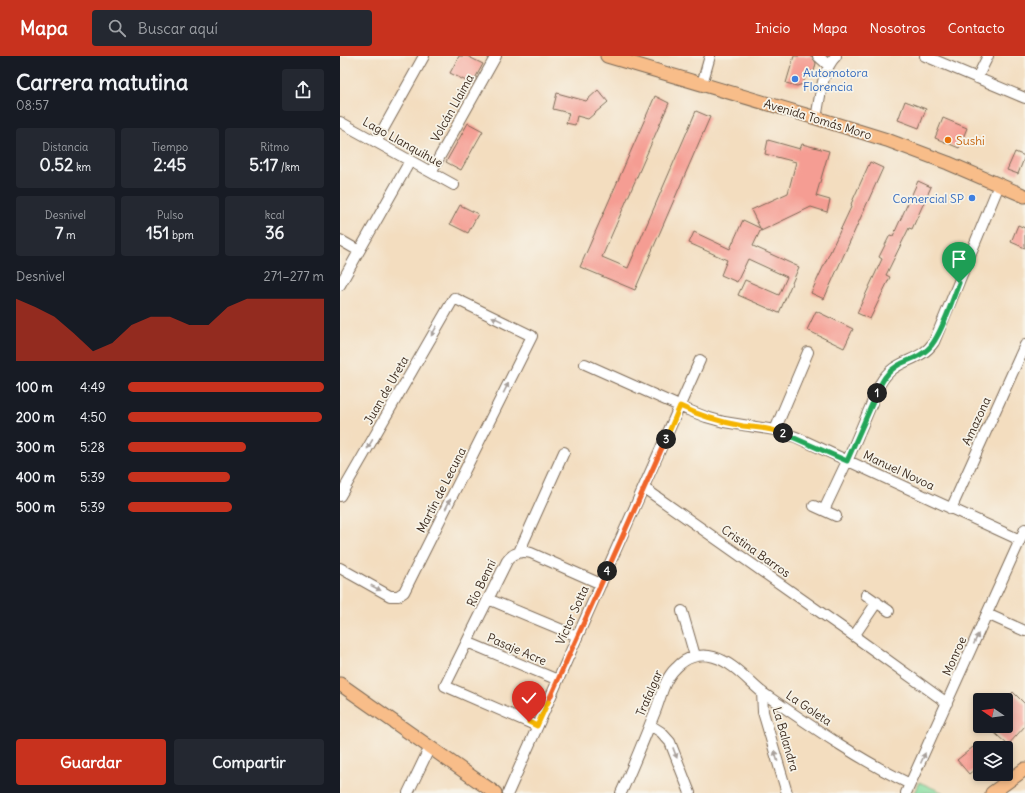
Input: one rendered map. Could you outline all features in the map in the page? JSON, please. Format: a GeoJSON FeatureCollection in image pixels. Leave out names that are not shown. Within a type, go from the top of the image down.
{"type":"FeatureCollection","features":[{"type":"Feature","properties":{"kind":"main road","name":"Avenida Tomás Moro"},"geometry":{"type":"LineString","coordinates":[[607,56],[887,140],[1025,196]]}},
{"type":"Feature","properties":{"kind":"main road"},"geometry":{"type":"LineString","coordinates":[[340,684],[495,793]]}},
{"type":"Feature","properties":{"kind":"main road"},"geometry":{"type":"LineString","coordinates":[[992,793],[1025,769]]}},
{"type":"Feature","properties":{"kind":"street"},"geometry":{"type":"LineString","coordinates":[[376,142],[424,56]]}},
{"type":"Feature","properties":{"kind":"street","name":"Volcán Llaima"},"geometry":{"type":"LineString","coordinates":[[431,172],[496,56]]}},
{"type":"Feature","properties":{"kind":"street"},"geometry":{"type":"LineString","coordinates":[[702,84],[710,56]]}},
{"type":"Feature","properties":{"kind":"street"},"geometry":{"type":"LineString","coordinates":[[818,56],[828,65]]}},
{"type":"Feature","properties":{"kind":"street"},"geometry":{"type":"LineString","coordinates":[[816,118],[828,65],[836,56]]}},
{"type":"Feature","properties":{"kind":"street"},"geometry":{"type":"LineString","coordinates":[[925,56],[1025,98]]}},
{"type":"Feature","properties":{"kind":"street"},"geometry":{"type":"LineString","coordinates":[[977,78],[988,56]]}},
{"type":"Feature","properties":{"kind":"street","name":"Lago Llanquihue"},"geometry":{"type":"LineString","coordinates":[[340,122],[454,185]]}},
{"type":"Feature","properties":{"kind":"street"},"geometry":{"type":"LineString","coordinates":[[340,285],[410,160]]}},
{"type":"Feature","properties":{"kind":"street"},"geometry":{"type":"LineString","coordinates":[[824,510],[885,375],[892,368],[923,354],[934,342],[999,185]]}},
{"type":"Feature","properties":{"kind":"street"},"geometry":{"type":"LineString","coordinates":[[340,240],[359,251]]}},
{"type":"Feature","properties":{"kind":"street","name":"Martín de Lecuna"},"geometry":{"type":"LineString","coordinates":[[340,570],[390,596],[398,596],[404,592],[532,336],[454,298]]}},
{"type":"Feature","properties":{"kind":"street","name":"Juan de Ureta"},"geometry":{"type":"LineString","coordinates":[[340,496],[454,298]]}},
{"type":"Feature","properties":{"kind":"street","name":"Amazona"},"geometry":{"type":"LineString","coordinates":[[951,508],[1025,345]]}},
{"type":"Feature","properties":{"kind":"street"},"geometry":{"type":"LineString","coordinates":[[775,430],[808,352]]}},
{"type":"Feature","properties":{"kind":"street","name":"Víctor Sotta"},"geometry":{"type":"LineString","coordinates":[[508,793],[700,360]]}},
{"type":"Feature","properties":{"kind":"street","name":"Manuel Novoa"},"geometry":{"type":"LineString","coordinates":[[585,364],[688,410],[724,422],[775,430],[796,437],[1020,540]]}},
{"type":"Feature","properties":{"kind":"street","name":"Río Benni"},"geometry":{"type":"LineString","coordinates":[[537,726],[445,686],[507,561],[514,554],[519,552],[564,452]]}},
{"type":"Feature","properties":{"kind":"street","name":"Cristina Barros"},"geometry":{"type":"LineString","coordinates":[[644,488],[854,636],[947,704]]}},
{"type":"Feature","properties":{"kind":"street"},"geometry":{"type":"LineString","coordinates":[[814,506],[836,516]]}},
{"type":"Feature","properties":{"kind":"street","name":"Monroe"},"geometry":{"type":"LineString","coordinates":[[908,789],[1025,529]]}},
{"type":"Feature","properties":{"kind":"street"},"geometry":{"type":"LineString","coordinates":[[519,552],[531,553],[601,584]]}},
{"type":"Feature","properties":{"kind":"street"},"geometry":{"type":"LineString","coordinates":[[866,595],[889,611]]}},
{"type":"Feature","properties":{"kind":"street"},"geometry":{"type":"LineString","coordinates":[[488,599],[577,636]]}},
{"type":"Feature","properties":{"kind":"street"},"geometry":{"type":"LineString","coordinates":[[854,636],[877,602]]}},
{"type":"Feature","properties":{"kind":"street"},"geometry":{"type":"LineString","coordinates":[[682,611],[695,656]]}},
{"type":"Feature","properties":{"kind":"street"},"geometry":{"type":"LineString","coordinates":[[987,614],[1025,631]]}},
{"type":"Feature","properties":{"kind":"street","name":"Pasaje Acre"},"geometry":{"type":"LineString","coordinates":[[467,642],[558,680]]}},
{"type":"Feature","properties":{"kind":"street","name":"La Goleta"},"geometry":{"type":"LineString","coordinates":[[695,656],[709,656],[721,660],[732,667],[762,692],[908,789]]}},
{"type":"Feature","properties":{"kind":"street","name":"Trafalgar"},"geometry":{"type":"LineString","coordinates":[[621,793],[671,674],[681,664],[695,656]]}},
{"type":"Feature","properties":{"kind":"street","name":"La Balandra"},"geometry":{"type":"LineString","coordinates":[[762,692],[763,712],[787,793]]}},
{"type":"Feature","properties":{"kind":"street"},"geometry":{"type":"LineString","coordinates":[[650,725],[661,732],[670,742],[690,793]]}},
{"type":"Feature","properties":{"kind":"street"},"geometry":{"type":"LineString","coordinates":[[408,793],[430,748]]}},
{"type":"Feature","properties":{"kind":"green space"},"geometry":{"type":"Polygon","coordinates":[[[919,782],[944,793],[914,793],[919,782]]]}},
{"type":"Feature","properties":{"kind":"building"},"geometry":{"type":"Polygon","coordinates":[[[459,56],[467,56],[483,64],[472,84],[450,73],[459,56]]]}},
{"type":"Feature","properties":{"kind":"building"},"geometry":{"type":"Polygon","coordinates":[[[794,56],[812,56],[816,63],[814,72],[807,70],[803,84],[797,86],[786,83],[794,56]]]}},
{"type":"Feature","properties":{"kind":"building"},"geometry":{"type":"Polygon","coordinates":[[[598,90],[608,102],[588,119],[577,116],[575,125],[566,123],[569,113],[553,109],[557,93],[586,101],[598,90]]]}},
{"type":"Feature","properties":{"kind":"building"},"geometry":{"type":"Polygon","coordinates":[[[655,96],[669,103],[602,257],[628,268],[696,111],[710,117],[635,290],[580,267],[655,96]]]}},
{"type":"Feature","properties":{"kind":"building"},"geometry":{"type":"Polygon","coordinates":[[[905,101],[926,109],[919,128],[898,120],[905,101]]]}},
{"type":"Feature","properties":{"kind":"building"},"geometry":{"type":"Polygon","coordinates":[[[943,118],[967,128],[959,148],[935,138],[943,118]]]}},
{"type":"Feature","properties":{"kind":"building"},"geometry":{"type":"Polygon","coordinates":[[[468,123],[483,131],[461,170],[446,162],[468,123]]]}},
{"type":"Feature","properties":{"kind":"building"},"geometry":{"type":"Polygon","coordinates":[[[768,140],[800,149],[802,144],[829,151],[816,196],[830,200],[827,212],[811,207],[761,231],[761,229],[753,246],[799,267],[779,313],[738,295],[745,280],[779,295],[787,277],[748,259],[737,282],[721,275],[727,260],[689,243],[694,232],[730,249],[743,220],[760,228],[751,210],[788,193],[796,162],[765,154],[768,140]]]}},
{"type":"Feature","properties":{"kind":"building"},"geometry":{"type":"Polygon","coordinates":[[[1015,152],[1025,156],[1018,174],[1007,170],[1015,152]]]}},
{"type":"Feature","properties":{"kind":"building"},"geometry":{"type":"Polygon","coordinates":[[[870,162],[883,168],[824,299],[811,293],[852,205],[851,204],[870,162]]]}},
{"type":"Feature","properties":{"kind":"building"},"geometry":{"type":"Polygon","coordinates":[[[918,181],[931,187],[912,229],[909,228],[886,275],[890,277],[870,319],[857,313],[882,259],[879,257],[890,235],[893,236],[918,181]]]}},
{"type":"Feature","properties":{"kind":"building"},"geometry":{"type":"Polygon","coordinates":[[[460,205],[478,214],[468,233],[450,224],[460,205]]]}},
{"type":"Feature","properties":{"kind":"building"},"geometry":{"type":"Polygon","coordinates":[[[1018,225],[1025,228],[1025,248],[1011,242],[1018,225]]]}},
{"type":"Feature","properties":{"kind":"building"},"geometry":{"type":"Polygon","coordinates":[[[816,311],[853,329],[844,348],[807,330],[816,311]]]}},
{"type":"Feature","properties":{"kind":"building"},"geometry":{"type":"Polygon","coordinates":[[[1013,692],[1025,704],[1025,726],[1012,741],[1004,741],[995,733],[1013,733],[1013,692]]]}},
{"type":"Feature","properties":{"kind":"building"},"geometry":{"type":"Polygon","coordinates":[[[973,747],[973,771],[969,774],[957,760],[973,747]]]}},
{"type":"Feature","properties":{"kind":"place","name":"Automotora Florencia"},"geometry":{"type":"Point","coordinates":[795,79]}},
{"type":"Feature","properties":{"kind":"place","name":"Sushi"},"geometry":{"type":"Point","coordinates":[948,140]}},
{"type":"Feature","properties":{"kind":"place","name":"Comercial SP"},"geometry":{"type":"Point","coordinates":[972,198]}},
{"type":"Feature","properties":{"kind":"route"},"geometry":{"type":"LineString","coordinates":[[529,722],[537,726],[680,406],[706,417],[724,422],[775,430],[796,437],[847,461],[885,375],[892,368],[923,354],[930,348],[942,325],[959,283]]}}]}
